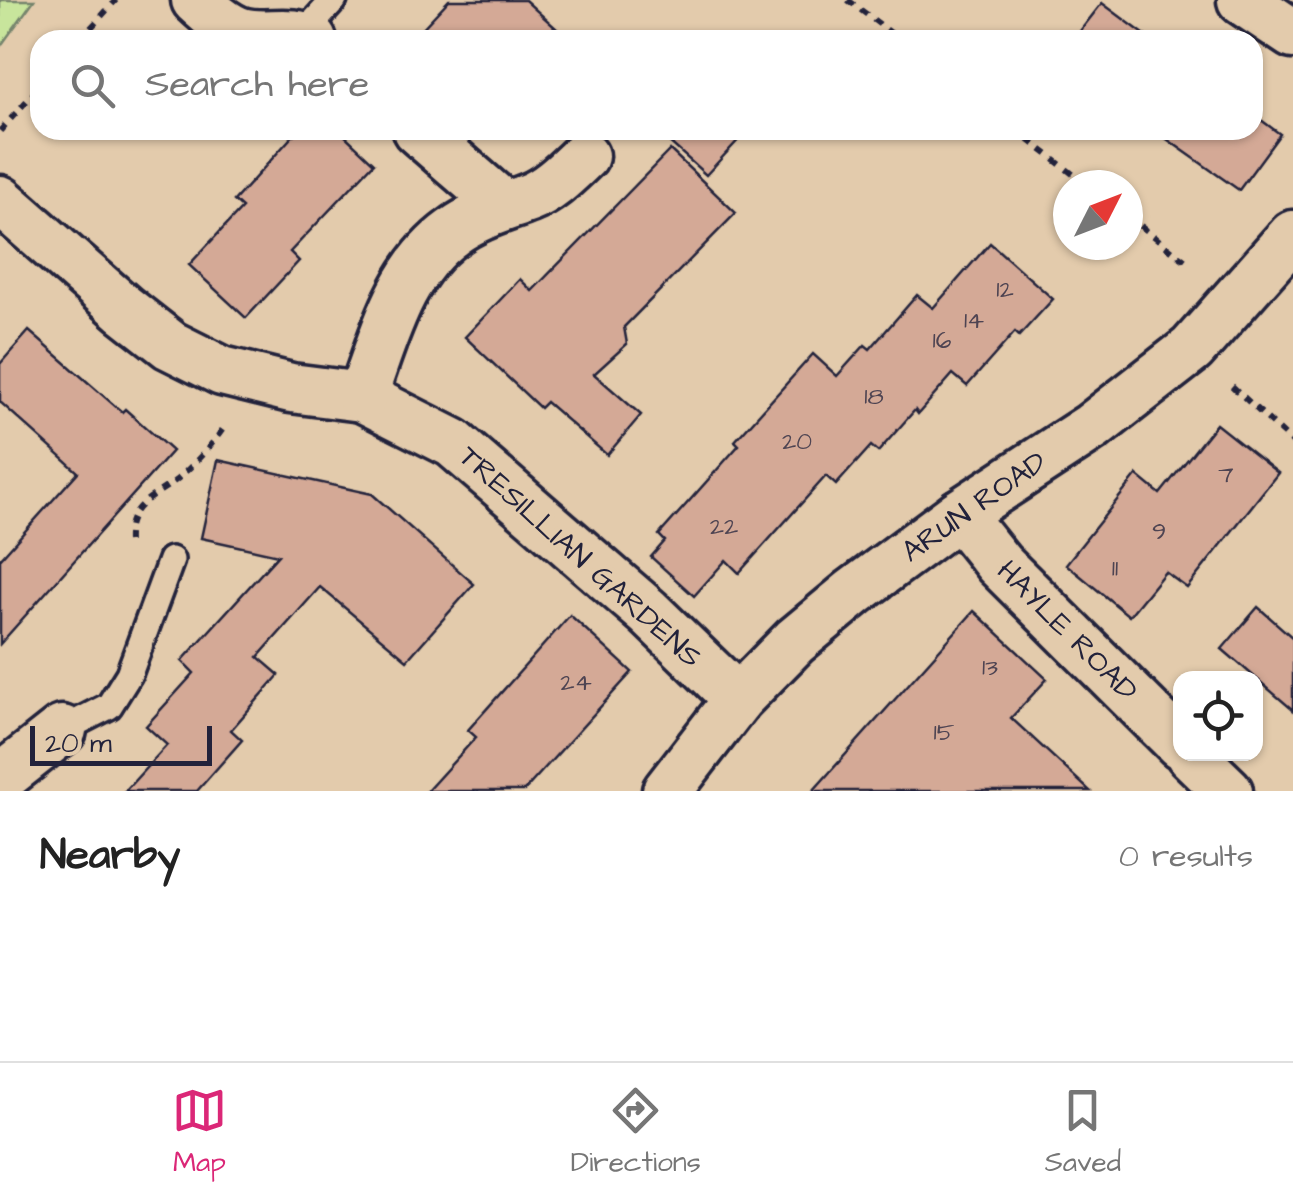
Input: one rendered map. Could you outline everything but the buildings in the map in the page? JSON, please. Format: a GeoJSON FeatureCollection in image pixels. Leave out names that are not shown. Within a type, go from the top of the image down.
{"type":"FeatureCollection","features":[{"type":"Feature","properties":{"kind":"street"},"geometry":{"type":"LineString","coordinates":[[196,0],[212,15],[239,30]]}},
{"type":"Feature","properties":{"kind":"street"},"geometry":{"type":"LineString","coordinates":[[1242,0],[1293,34]]}},
{"type":"Feature","properties":{"kind":"street"},"geometry":{"type":"LineString","coordinates":[[428,140],[503,205]]}},
{"type":"Feature","properties":{"kind":"street"},"geometry":{"type":"LineString","coordinates":[[362,397],[398,300],[420,263],[453,232],[503,205],[532,197],[584,156]]}},
{"type":"Feature","properties":{"kind":"street","name":"TRESILLIAN GARDENS"},"geometry":{"type":"LineString","coordinates":[[0,200],[170,345],[222,372],[291,388],[362,397],[454,443],[648,612],[738,700]]}},
{"type":"Feature","properties":{"kind":"street","name":"ARUN ROAD"},"geometry":{"type":"LineString","coordinates":[[667,791],[738,700],[795,642],[959,514],[1092,427],[1192,350],[1293,235]]}},
{"type":"Feature","properties":{"kind":"street","name":"HAYLE ROAD"},"geometry":{"type":"LineString","coordinates":[[959,514],[999,564],[1173,737]]}},
{"type":"Feature","properties":{"kind":"street"},"geometry":{"type":"LineString","coordinates":[[0,779],[62,730]]}},
{"type":"Feature","properties":{"kind":"street"},"geometry":{"type":"LineString","coordinates":[[1197,761],[1228,791]]}},
{"type":"Feature","properties":{"kind":"lane"},"geometry":{"type":"LineString","coordinates":[[313,30],[334,0]]}},
{"type":"Feature","properties":{"kind":"lane"},"geometry":{"type":"LineString","coordinates":[[62,730],[109,706],[130,674],[171,560]]}},
{"type":"Feature","properties":{"kind":"path"},"geometry":{"type":"LineString","coordinates":[[89,30],[116,0]]}},
{"type":"Feature","properties":{"kind":"path"},"geometry":{"type":"LineString","coordinates":[[848,0],[887,30]]}},
{"type":"Feature","properties":{"kind":"path"},"geometry":{"type":"LineString","coordinates":[[0,131],[30,97]]}},
{"type":"Feature","properties":{"kind":"path"},"geometry":{"type":"LineString","coordinates":[[1029,140],[1068,170]]}},
{"type":"Feature","properties":{"kind":"path"},"geometry":{"type":"LineString","coordinates":[[1143,228],[1236,300]]}},
{"type":"Feature","properties":{"kind":"path"},"geometry":{"type":"LineString","coordinates":[[1192,350],[1293,443]]}},
{"type":"Feature","properties":{"kind":"green space"},"geometry":{"type":"Polygon","coordinates":[[[0,0],[34,0],[0,47],[0,0]]]}}]}
